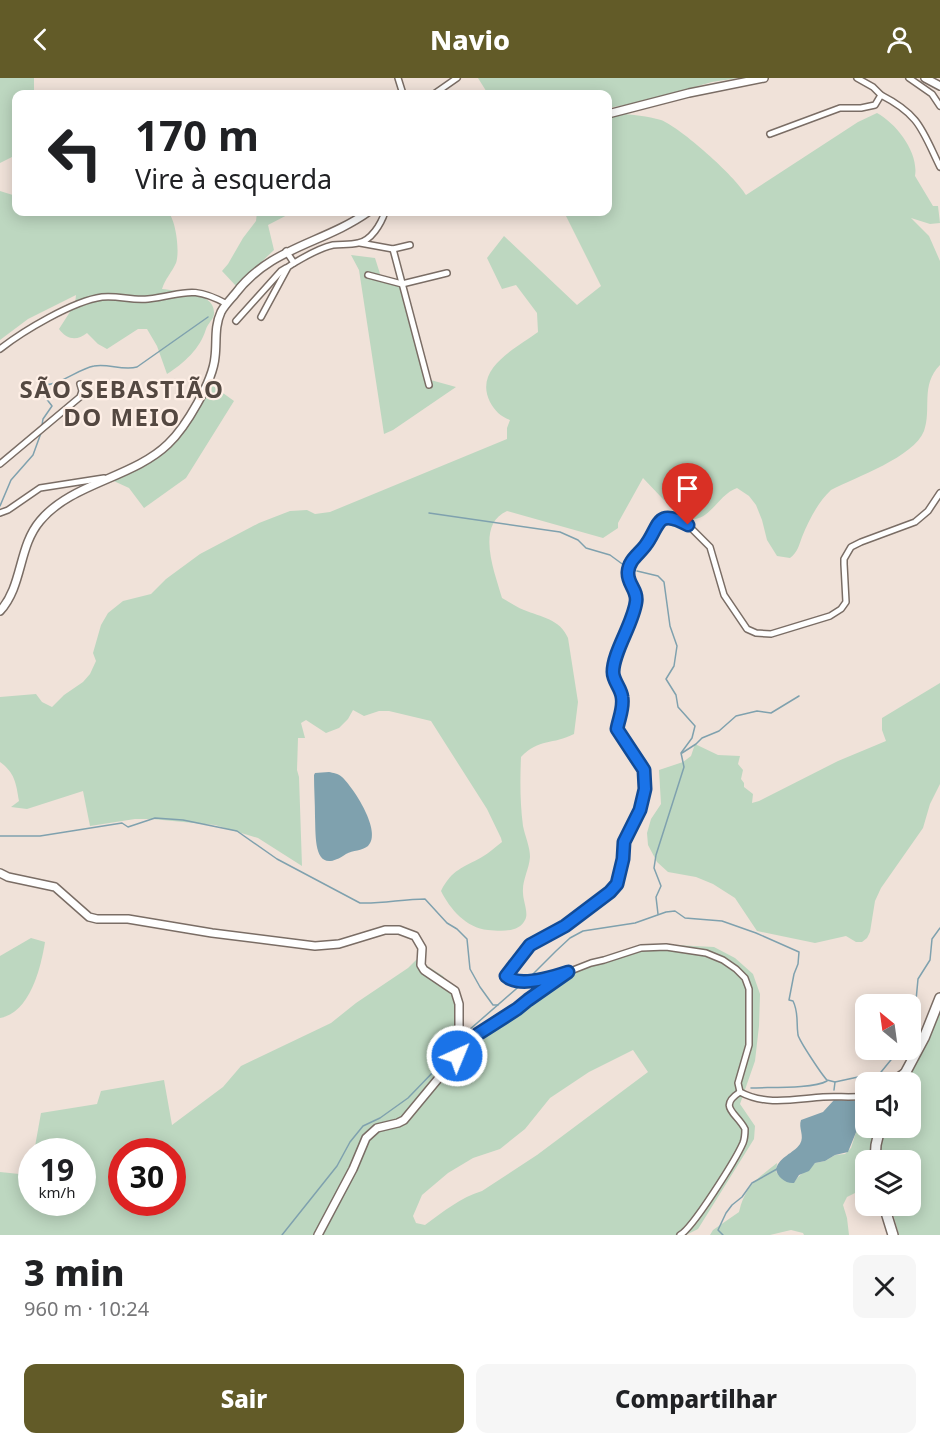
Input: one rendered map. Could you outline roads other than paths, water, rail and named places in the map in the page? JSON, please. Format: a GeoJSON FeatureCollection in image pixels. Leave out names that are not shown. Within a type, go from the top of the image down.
{"type":"FeatureCollection","features":[{"type":"Feature","properties":{"kind":"main road"},"geometry":{"type":"LineString","coordinates":[[906,1070],[924,1038],[940,998]]}},
{"type":"Feature","properties":{"kind":"main road"},"geometry":{"type":"LineString","coordinates":[[887,1216],[893,1235]]}},
{"type":"Feature","properties":{"kind":"street"},"geometry":{"type":"LineString","coordinates":[[440,90],[457,78]]}},
{"type":"Feature","properties":{"kind":"street"},"geometry":{"type":"LineString","coordinates":[[612,113],[689,93],[764,78]]}},
{"type":"Feature","properties":{"kind":"street"},"geometry":{"type":"LineString","coordinates":[[857,78],[911,114],[928,140],[940,167]]}},
{"type":"Feature","properties":{"kind":"street"},"geometry":{"type":"LineString","coordinates":[[909,78],[932,94],[940,106]]}},
{"type":"Feature","properties":{"kind":"street"},"geometry":{"type":"LineString","coordinates":[[925,78],[940,86]]}},
{"type":"Feature","properties":{"kind":"street"},"geometry":{"type":"LineString","coordinates":[[770,135],[840,108],[870,107],[879,101],[881,95]]}},
{"type":"Feature","properties":{"kind":"street"},"geometry":{"type":"LineString","coordinates":[[0,611],[10,599],[27,544],[38,522],[50,510],[155,454],[170,443],[186,421],[213,370],[216,356],[215,339],[221,312],[243,282],[286,251],[349,225],[362,216]]}},
{"type":"Feature","properties":{"kind":"street"},"geometry":{"type":"LineString","coordinates":[[360,243],[376,230],[384,216]]}},
{"type":"Feature","properties":{"kind":"street"},"geometry":{"type":"LineString","coordinates":[[236,321],[281,271],[315,251],[333,245],[360,243],[393,249],[410,245]]}},
{"type":"Feature","properties":{"kind":"street"},"geometry":{"type":"LineString","coordinates":[[393,249],[429,385]]}},
{"type":"Feature","properties":{"kind":"street"},"geometry":{"type":"LineString","coordinates":[[261,317],[291,265],[286,251]]}},
{"type":"Feature","properties":{"kind":"street"},"geometry":{"type":"LineString","coordinates":[[368,275],[402,284],[447,273]]}},
{"type":"Feature","properties":{"kind":"street"},"geometry":{"type":"LineString","coordinates":[[0,349],[22,333],[52,317],[101,297],[124,297],[138,300],[184,291],[213,296],[227,304]]}},
{"type":"Feature","properties":{"kind":"street"},"geometry":{"type":"LineString","coordinates":[[0,464],[80,397],[82,392],[80,384]]}},
{"type":"Feature","properties":{"kind":"street"},"geometry":{"type":"LineString","coordinates":[[0,513],[40,488],[111,477]]}},
{"type":"Feature","properties":{"kind":"street"},"geometry":{"type":"LineString","coordinates":[[740,1092],[738,1083],[749,1045],[749,989],[744,978],[731,965],[716,957],[694,950],[652,946],[541,980],[510,979],[506,974],[525,949],[565,926],[610,892],[617,884],[623,859],[624,842],[644,799],[644,770],[617,729],[622,697],[613,672],[636,605],[637,597],[628,580],[630,562],[648,543],[655,526],[664,520],[677,519],[697,531],[710,547],[724,595],[741,622],[747,629],[756,633],[771,634],[830,616],[841,609],[846,602],[844,559],[851,548],[915,522],[928,511],[940,493]]}},
{"type":"Feature","properties":{"kind":"street"},"geometry":{"type":"LineString","coordinates":[[0,873],[8,877],[55,887],[89,917],[97,919],[128,919],[212,933],[315,946],[339,944],[380,930],[404,931],[415,936],[421,944],[421,965],[424,970],[455,991],[459,1004],[457,1056]]}},
{"type":"Feature","properties":{"kind":"street"},"geometry":{"type":"LineString","coordinates":[[318,1235],[344,1188],[366,1138],[376,1128],[398,1124],[404,1120],[478,1034],[568,972]]}},
{"type":"Feature","properties":{"kind":"street"},"geometry":{"type":"LineString","coordinates":[[740,1092],[750,1097],[780,1101],[855,1096]]}},
{"type":"Feature","properties":{"kind":"street"},"geometry":{"type":"LineString","coordinates":[[680,1235],[690,1227],[723,1179],[743,1142],[745,1129],[729,1108],[733,1097],[740,1092]]}},
{"type":"Feature","properties":{"kind":"water"},"geometry":{"type":"Polygon","coordinates":[[[329,772],[340,776],[353,790],[365,810],[372,831],[372,839],[363,849],[327,861],[318,852],[314,775],[329,772]]]}},
{"type":"Feature","properties":{"kind":"water"},"geometry":{"type":"Polygon","coordinates":[[[834,1100],[855,1101],[855,1135],[848,1152],[815,1163],[809,1171],[799,1175],[794,1183],[785,1181],[778,1175],[776,1169],[780,1161],[800,1144],[801,1120],[823,1112],[834,1100]]]}},
{"type":"Feature","properties":{"kind":"waterway"},"geometry":{"type":"LineString","coordinates":[[42,425],[43,419],[52,406],[42,393],[46,385],[59,382],[94,366],[137,367],[208,317]]}},
{"type":"Feature","properties":{"kind":"waterway"},"geometry":{"type":"LineString","coordinates":[[0,506],[11,480],[33,455],[41,433]]}},
{"type":"Feature","properties":{"kind":"waterway"},"geometry":{"type":"LineString","coordinates":[[429,513],[560,532],[578,540],[586,548],[610,555],[625,566]]}},
{"type":"Feature","properties":{"kind":"waterway"},"geometry":{"type":"LineString","coordinates":[[637,571],[658,576],[664,582],[670,626],[677,646],[674,666],[666,679],[676,695],[678,707],[695,726],[692,738],[681,753],[684,767],[656,855],[654,868],[661,886],[656,897],[658,914]]}},
{"type":"Feature","properties":{"kind":"waterway"},"geometry":{"type":"LineString","coordinates":[[682,753],[702,738],[719,731],[736,716],[757,711],[771,713],[799,696]]}},
{"type":"Feature","properties":{"kind":"waterway"},"geometry":{"type":"LineString","coordinates":[[0,836],[40,836],[122,823],[128,827],[155,818],[183,820],[237,831],[277,859],[360,903],[425,899],[447,923],[467,939],[470,969],[493,1005],[498,1005]]}},
{"type":"Feature","properties":{"kind":"waterway"},"geometry":{"type":"LineString","coordinates":[[527,980],[570,938],[583,931],[635,923],[675,911],[685,918],[722,921],[799,952],[789,1000],[793,1001],[796,1010],[798,1035],[827,1080],[835,1082],[858,1077],[877,1077],[891,1060]]}},
{"type":"Feature","properties":{"kind":"waterway"},"geometry":{"type":"LineString","coordinates":[[917,994],[918,979],[930,960],[932,939],[940,928]]}},
{"type":"Feature","properties":{"kind":"waterway"},"geometry":{"type":"LineString","coordinates":[[461,1037],[523,983]]}},
{"type":"Feature","properties":{"kind":"waterway"},"geometry":{"type":"LineString","coordinates":[[282,1235],[337,1166],[350,1142],[363,1126],[380,1118],[408,1098],[437,1068],[455,1042]]}},
{"type":"Feature","properties":{"kind":"waterway"},"geometry":{"type":"LineString","coordinates":[[751,1088],[801,1086],[827,1081]]}},
{"type":"Feature","properties":{"kind":"waterway"},"geometry":{"type":"LineString","coordinates":[[834,1090],[835,1082]]}},
{"type":"Feature","properties":{"kind":"waterway"},"geometry":{"type":"LineString","coordinates":[[723,1235],[718,1230],[732,1205],[742,1197],[752,1183],[777,1169]]}},
{"type":"Feature","properties":{"kind":"district","name":"SÃO SEBASTIÃO DO MEIO"},"geometry":{"type":"Point","coordinates":[122,404]}}]}
